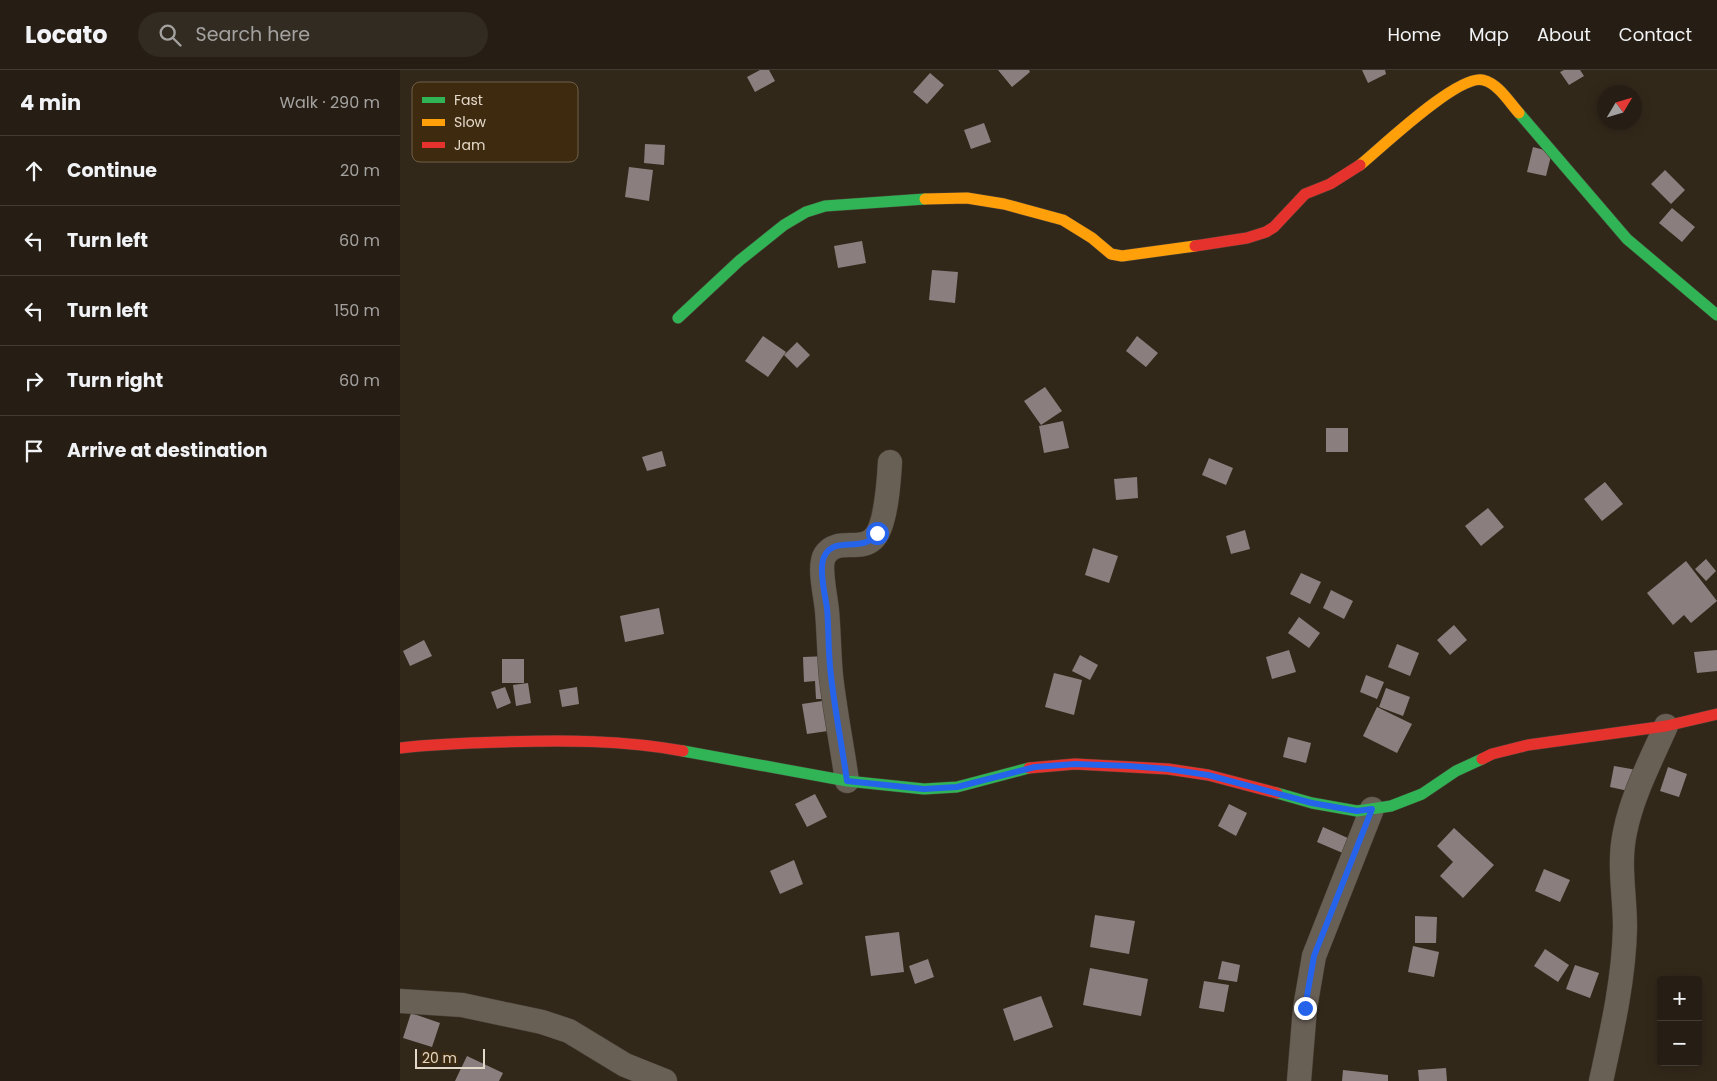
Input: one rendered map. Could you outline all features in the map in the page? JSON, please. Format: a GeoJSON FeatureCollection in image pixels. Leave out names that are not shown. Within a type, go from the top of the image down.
{"type":"FeatureCollection","features":[{"type":"Feature","properties":{"kind":"street"},"geometry":{"type":"LineString","coordinates":[[678,318],[738,262],[784,225],[806,212],[825,206],[924,198],[967,198],[995,202],[1063,220],[1092,238],[1111,254],[1122,256],[1247,238],[1266,232],[1274,227],[1305,194],[1330,184],[1356,169],[1444,95],[1475,75],[1499,89],[1627,239],[1717,314]]}},
{"type":"Feature","properties":{"kind":"street"},"geometry":{"type":"LineString","coordinates":[[847,781],[831,676],[822,562],[826,553],[834,547],[843,544],[864,544],[873,540],[882,522],[888,494],[890,462]]}},
{"type":"Feature","properties":{"kind":"street"},"geometry":{"type":"LineString","coordinates":[[400,748],[432,744],[576,740],[665,748],[847,781],[924,789],[957,787],[1035,767],[1075,764],[1129,766],[1208,775],[1312,803],[1357,811],[1391,806],[1422,794],[1456,771],[1492,754],[1528,745],[1666,726],[1717,714]]}},
{"type":"Feature","properties":{"kind":"street"},"geometry":{"type":"LineString","coordinates":[[1601,1081],[1621,980],[1625,927],[1621,856],[1625,830],[1636,795],[1666,726]]}},
{"type":"Feature","properties":{"kind":"street"},"geometry":{"type":"LineString","coordinates":[[1299,1081],[1305,1008],[1314,956],[1372,809]]}},
{"type":"Feature","properties":{"kind":"street"},"geometry":{"type":"LineString","coordinates":[[400,1001],[462,1005],[542,1022],[569,1031],[625,1064],[665,1081]]}},
{"type":"Feature","properties":{"kind":"building"},"geometry":{"type":"Polygon","coordinates":[[[760,70],[769,70],[775,81],[755,92],[747,77],[760,70]]]}},
{"type":"Feature","properties":{"kind":"building"},"geometry":{"type":"Polygon","coordinates":[[[998,70],[1029,70],[1030,72],[1012,87],[998,70]]]}},
{"type":"Feature","properties":{"kind":"building"},"geometry":{"type":"Polygon","coordinates":[[[1362,70],[1385,70],[1386,74],[1368,83],[1362,70]]]}},
{"type":"Feature","properties":{"kind":"building"},"geometry":{"type":"Polygon","coordinates":[[[1564,70],[1580,70],[1584,76],[1569,85],[1560,72],[1564,70]]]}},
{"type":"Feature","properties":{"kind":"building"},"geometry":{"type":"Polygon","coordinates":[[[930,73],[944,85],[927,104],[913,92],[930,73]]]}},
{"type":"Feature","properties":{"kind":"building"},"geometry":{"type":"Polygon","coordinates":[[[984,123],[991,142],[971,149],[964,130],[984,123]]]}},
{"type":"Feature","properties":{"kind":"building"},"geometry":{"type":"Polygon","coordinates":[[[645,144],[665,145],[664,165],[644,163],[645,144]]]}},
{"type":"Feature","properties":{"kind":"building"},"geometry":{"type":"Polygon","coordinates":[[[1533,147],[1552,152],[1546,176],[1527,172],[1533,147]]]}},
{"type":"Feature","properties":{"kind":"building"},"geometry":{"type":"Polygon","coordinates":[[[629,167],[653,170],[649,201],[625,197],[629,167]]]}},
{"type":"Feature","properties":{"kind":"building"},"geometry":{"type":"Polygon","coordinates":[[[1665,170],[1685,190],[1671,204],[1651,184],[1665,170]]]}},
{"type":"Feature","properties":{"kind":"building"},"geometry":{"type":"Polygon","coordinates":[[[1672,208],[1695,227],[1682,242],[1659,223],[1672,208]]]}},
{"type":"Feature","properties":{"kind":"building"},"geometry":{"type":"Polygon","coordinates":[[[862,241],[866,263],[838,268],[834,246],[862,241]]]}},
{"type":"Feature","properties":{"kind":"building"},"geometry":{"type":"Polygon","coordinates":[[[932,270],[958,272],[955,303],[929,300],[932,270]]]}},
{"type":"Feature","properties":{"kind":"building"},"geometry":{"type":"Polygon","coordinates":[[[763,336],[786,352],[768,377],[745,361],[763,336]]]}},
{"type":"Feature","properties":{"kind":"building"},"geometry":{"type":"Polygon","coordinates":[[[1137,336],[1158,353],[1146,367],[1126,351],[1137,336]]]}},
{"type":"Feature","properties":{"kind":"building"},"geometry":{"type":"Polygon","coordinates":[[[797,342],[810,355],[797,368],[784,355],[797,342]]]}},
{"type":"Feature","properties":{"kind":"building"},"geometry":{"type":"Polygon","coordinates":[[[1045,387],[1062,411],[1041,425],[1024,401],[1045,387]]]}},
{"type":"Feature","properties":{"kind":"building"},"geometry":{"type":"Polygon","coordinates":[[[1063,421],[1069,448],[1044,453],[1039,426],[1063,421]]]}},
{"type":"Feature","properties":{"kind":"building"},"geometry":{"type":"Polygon","coordinates":[[[1326,428],[1348,428],[1348,452],[1326,452],[1326,428]]]}},
{"type":"Feature","properties":{"kind":"building"},"geometry":{"type":"Polygon","coordinates":[[[662,451],[666,466],[647,471],[642,457],[662,451]]]}},
{"type":"Feature","properties":{"kind":"building"},"geometry":{"type":"Polygon","coordinates":[[[1209,458],[1233,468],[1226,485],[1202,475],[1209,458]]]}},
{"type":"Feature","properties":{"kind":"building"},"geometry":{"type":"Polygon","coordinates":[[[1137,477],[1138,498],[1116,500],[1114,479],[1137,477]]]}},
{"type":"Feature","properties":{"kind":"building"},"geometry":{"type":"Polygon","coordinates":[[[1605,482],[1623,504],[1602,521],[1584,499],[1605,482]]]}},
{"type":"Feature","properties":{"kind":"building"},"geometry":{"type":"Polygon","coordinates":[[[1488,508],[1504,527],[1481,546],[1465,526],[1488,508]]]}},
{"type":"Feature","properties":{"kind":"building"},"geometry":{"type":"Polygon","coordinates":[[[1245,530],[1250,549],[1231,554],[1226,536],[1245,530]]]}},
{"type":"Feature","properties":{"kind":"building"},"geometry":{"type":"Polygon","coordinates":[[[1093,548],[1118,556],[1109,583],[1085,575],[1093,548]]]}},
{"type":"Feature","properties":{"kind":"building"},"geometry":{"type":"Polygon","coordinates":[[[1706,559],[1716,571],[1706,581],[1695,569],[1706,559]]]}},
{"type":"Feature","properties":{"kind":"building"},"geometry":{"type":"Polygon","coordinates":[[[1686,561],[1717,601],[1691,623],[1684,615],[1673,625],[1647,593],[1686,561]]]}},
{"type":"Feature","properties":{"kind":"building"},"geometry":{"type":"Polygon","coordinates":[[[1301,573],[1321,582],[1310,604],[1290,594],[1301,573]]]}},
{"type":"Feature","properties":{"kind":"building"},"geometry":{"type":"Polygon","coordinates":[[[1331,590],[1353,601],[1344,619],[1323,608],[1331,590]]]}},
{"type":"Feature","properties":{"kind":"building"},"geometry":{"type":"Polygon","coordinates":[[[659,608],[664,634],[625,642],[620,616],[659,608]]]}},
{"type":"Feature","properties":{"kind":"building"},"geometry":{"type":"Polygon","coordinates":[[[1299,617],[1320,633],[1309,648],[1288,633],[1299,617]]]}},
{"type":"Feature","properties":{"kind":"building"},"geometry":{"type":"Polygon","coordinates":[[[1454,625],[1467,640],[1450,655],[1437,640],[1454,625]]]}},
{"type":"Feature","properties":{"kind":"building"},"geometry":{"type":"Polygon","coordinates":[[[424,640],[432,656],[410,666],[403,651],[424,640]]]}},
{"type":"Feature","properties":{"kind":"building"},"geometry":{"type":"Polygon","coordinates":[[[1397,644],[1419,653],[1410,676],[1388,667],[1397,644]]]}},
{"type":"Feature","properties":{"kind":"building"},"geometry":{"type":"Polygon","coordinates":[[[1289,650],[1296,672],[1272,679],[1266,657],[1289,650]]]}},
{"type":"Feature","properties":{"kind":"building"},"geometry":{"type":"Polygon","coordinates":[[[1717,650],[1717,671],[1697,673],[1694,652],[1717,650]]]}},
{"type":"Feature","properties":{"kind":"building"},"geometry":{"type":"Polygon","coordinates":[[[1080,655],[1098,665],[1090,680],[1072,671],[1080,655]]]}},
{"type":"Feature","properties":{"kind":"building"},"geometry":{"type":"Polygon","coordinates":[[[829,656],[831,699],[816,699],[815,681],[804,682],[803,657],[829,656]]]}},
{"type":"Feature","properties":{"kind":"building"},"geometry":{"type":"Polygon","coordinates":[[[502,659],[524,659],[524,683],[502,683],[502,659]]]}},
{"type":"Feature","properties":{"kind":"building"},"geometry":{"type":"Polygon","coordinates":[[[1054,673],[1082,680],[1074,715],[1045,707],[1054,673]]]}},
{"type":"Feature","properties":{"kind":"building"},"geometry":{"type":"Polygon","coordinates":[[[1366,675],[1384,682],[1377,699],[1360,692],[1366,675]]]}},
{"type":"Feature","properties":{"kind":"building"},"geometry":{"type":"Polygon","coordinates":[[[528,683],[531,703],[516,706],[513,685],[528,683]]]}},
{"type":"Feature","properties":{"kind":"building"},"geometry":{"type":"Polygon","coordinates":[[[505,687],[511,703],[497,709],[491,692],[505,687]]]}},
{"type":"Feature","properties":{"kind":"building"},"geometry":{"type":"Polygon","coordinates":[[[577,687],[579,704],[562,707],[559,690],[577,687]]]}},
{"type":"Feature","properties":{"kind":"building"},"geometry":{"type":"Polygon","coordinates":[[[1386,688],[1410,697],[1403,716],[1379,707],[1386,688]]]}},
{"type":"Feature","properties":{"kind":"building"},"geometry":{"type":"Polygon","coordinates":[[[829,700],[835,730],[807,734],[802,704],[829,700]]]}},
{"type":"Feature","properties":{"kind":"building"},"geometry":{"type":"Polygon","coordinates":[[[1377,707],[1412,724],[1397,753],[1363,736],[1377,707]]]}},
{"type":"Feature","properties":{"kind":"building"},"geometry":{"type":"Polygon","coordinates":[[[1288,737],[1311,743],[1306,763],[1283,757],[1288,737]]]}},
{"type":"Feature","properties":{"kind":"building"},"geometry":{"type":"Polygon","coordinates":[[[1614,766],[1637,770],[1633,792],[1610,787],[1614,766]]]}},
{"type":"Feature","properties":{"kind":"building"},"geometry":{"type":"Polygon","coordinates":[[[1668,767],[1687,774],[1679,797],[1660,791],[1668,767]]]}},
{"type":"Feature","properties":{"kind":"building"},"geometry":{"type":"Polygon","coordinates":[[[815,794],[827,817],[807,827],[795,804],[815,794]]]}},
{"type":"Feature","properties":{"kind":"building"},"geometry":{"type":"Polygon","coordinates":[[[1229,804],[1247,813],[1236,836],[1218,826],[1229,804]]]}},
{"type":"Feature","properties":{"kind":"building"},"geometry":{"type":"Polygon","coordinates":[[[1323,827],[1350,839],[1345,854],[1317,842],[1323,827]]]}},
{"type":"Feature","properties":{"kind":"building"},"geometry":{"type":"Polygon","coordinates":[[[1454,828],[1494,865],[1463,898],[1440,876],[1453,862],[1437,846],[1454,828]]]}},
{"type":"Feature","properties":{"kind":"building"},"geometry":{"type":"Polygon","coordinates":[[[794,860],[803,884],[780,894],[770,871],[794,860]]]}},
{"type":"Feature","properties":{"kind":"building"},"geometry":{"type":"Polygon","coordinates":[[[1544,869],[1570,880],[1560,902],[1535,891],[1544,869]]]}},
{"type":"Feature","properties":{"kind":"building"},"geometry":{"type":"Polygon","coordinates":[[[1095,915],[1135,921],[1129,954],[1090,947],[1095,915]]]}},
{"type":"Feature","properties":{"kind":"building"},"geometry":{"type":"Polygon","coordinates":[[[1415,916],[1437,917],[1436,943],[1415,943],[1415,916]]]}},
{"type":"Feature","properties":{"kind":"building"},"geometry":{"type":"Polygon","coordinates":[[[899,932],[904,972],[871,976],[865,936],[899,932]]]}},
{"type":"Feature","properties":{"kind":"building"},"geometry":{"type":"Polygon","coordinates":[[[1413,946],[1439,952],[1434,977],[1408,972],[1413,946]]]}},
{"type":"Feature","properties":{"kind":"building"},"geometry":{"type":"Polygon","coordinates":[[[1545,949],[1569,965],[1558,982],[1534,966],[1545,949]]]}},
{"type":"Feature","properties":{"kind":"building"},"geometry":{"type":"Polygon","coordinates":[[[928,959],[934,977],[915,984],[909,966],[928,959]]]}},
{"type":"Feature","properties":{"kind":"building"},"geometry":{"type":"Polygon","coordinates":[[[1222,961],[1240,965],[1237,982],[1218,979],[1222,961]]]}},
{"type":"Feature","properties":{"kind":"building"},"geometry":{"type":"Polygon","coordinates":[[[1575,965],[1599,973],[1590,998],[1566,989],[1575,965]]]}},
{"type":"Feature","properties":{"kind":"building"},"geometry":{"type":"Polygon","coordinates":[[[1090,968],[1148,979],[1141,1016],[1083,1005],[1090,968]]]}},
{"type":"Feature","properties":{"kind":"building"},"geometry":{"type":"Polygon","coordinates":[[[1204,981],[1229,985],[1224,1012],[1199,1008],[1204,981]]]}},
{"type":"Feature","properties":{"kind":"building"},"geometry":{"type":"Polygon","coordinates":[[[1041,996],[1053,1027],[1014,1041],[1003,1009],[1041,996]]]}},
{"type":"Feature","properties":{"kind":"building"},"geometry":{"type":"Polygon","coordinates":[[[411,1013],[440,1023],[432,1047],[403,1038],[411,1013]]]}},
{"type":"Feature","properties":{"kind":"building"},"geometry":{"type":"Polygon","coordinates":[[[467,1056],[503,1073],[499,1081],[455,1081],[467,1056]]]}},
{"type":"Feature","properties":{"kind":"building"},"geometry":{"type":"Polygon","coordinates":[[[1446,1068],[1447,1081],[1419,1081],[1418,1070],[1446,1068]]]}},
{"type":"Feature","properties":{"kind":"building"},"geometry":{"type":"Polygon","coordinates":[[[1343,1070],[1388,1075],[1388,1081],[1342,1081],[1343,1070]]]}},
{"type":"Feature","properties":{"kind":"traffic: fast"},"geometry":{"type":"LineString","coordinates":[[1519,113],[1627,239],[1717,315]]}},
{"type":"Feature","properties":{"kind":"traffic: fast"},"geometry":{"type":"LineString","coordinates":[[678,318],[739,261],[784,225],[806,212],[825,206],[925,199]]}},
{"type":"Feature","properties":{"kind":"traffic: fast"},"geometry":{"type":"LineString","coordinates":[[683,751],[847,781],[924,789],[957,787],[1029,768]]}},
{"type":"Feature","properties":{"kind":"traffic: fast"},"geometry":{"type":"LineString","coordinates":[[1277,793],[1312,803],[1357,811],[1391,806],[1422,794],[1456,771],[1482,759]]}},
{"type":"Feature","properties":{"kind":"traffic: slow"},"geometry":{"type":"LineString","coordinates":[[1360,165],[1420,114],[1456,88],[1471,81],[1483,80],[1494,85],[1519,113]]}},
{"type":"Feature","properties":{"kind":"traffic: slow"},"geometry":{"type":"LineString","coordinates":[[925,199],[967,198],[1004,204],[1063,220],[1092,238],[1111,254],[1122,256],[1195,246]]}},
{"type":"Feature","properties":{"kind":"traffic: jam"},"geometry":{"type":"LineString","coordinates":[[1195,246],[1247,238],[1266,232],[1274,227],[1305,194],[1330,184],[1360,165]]}},
{"type":"Feature","properties":{"kind":"traffic: jam"},"geometry":{"type":"LineString","coordinates":[[1482,759],[1492,754],[1528,745],[1666,726],[1717,714]]}},
{"type":"Feature","properties":{"kind":"traffic: jam"},"geometry":{"type":"LineString","coordinates":[[400,748],[464,743],[570,741],[616,743],[683,751]]}},
{"type":"Feature","properties":{"kind":"traffic: jam"},"geometry":{"type":"LineString","coordinates":[[1029,768],[1075,764],[1168,769],[1208,775],[1277,793]]}},
{"type":"Feature","properties":{"kind":"route"},"geometry":{"type":"LineString","coordinates":[[877,533],[873,540],[864,544],[843,544],[834,547],[826,553],[822,562],[831,676],[847,781],[924,789],[957,787],[1035,767],[1075,764],[1129,766],[1208,775],[1312,803],[1357,811],[1372,809],[1314,956],[1305,1008]]}}]}
